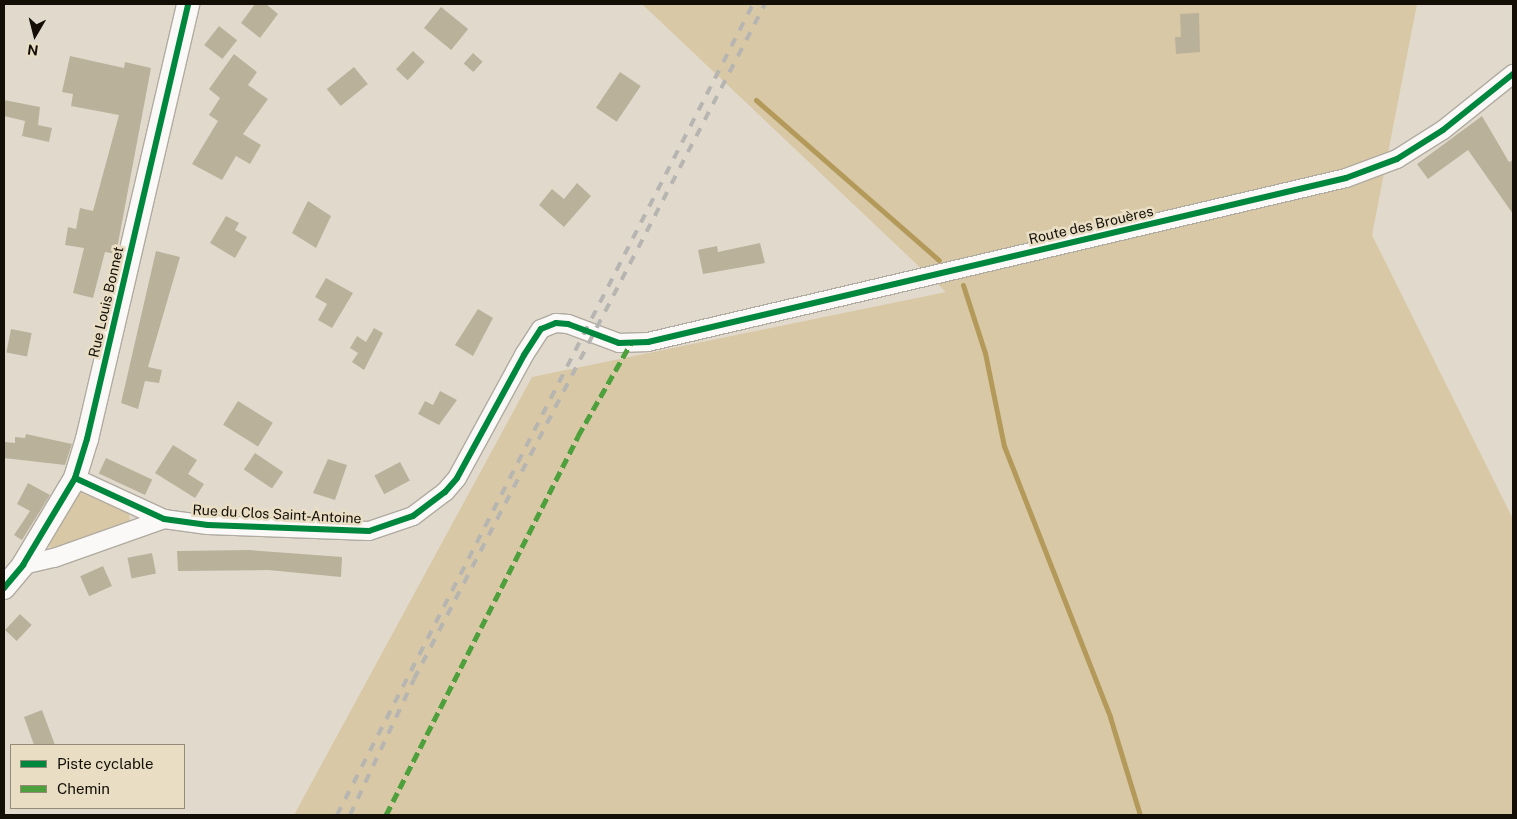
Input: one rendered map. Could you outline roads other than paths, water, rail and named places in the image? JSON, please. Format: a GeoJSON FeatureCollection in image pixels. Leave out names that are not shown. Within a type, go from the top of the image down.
{"type":"FeatureCollection","features":[{"type":"Feature","properties":{"kind":"street","name":"Rue Louis Bonnet"},"geometry":{"type":"LineString","coordinates":[[4,588],[23,565],[74,478],[88,439],[188,4]]}},
{"type":"Feature","properties":{"kind":"street","name":"Route des Brouères"},"geometry":{"type":"LineString","coordinates":[[648,342],[1346,178],[1397,158],[1443,130],[1513,74]]}},
{"type":"Feature","properties":{"kind":"street","name":"Rue du Clos Saint-Antoine"},"geometry":{"type":"LineString","coordinates":[[74,478],[164,519],[344,532],[369,531],[392,524],[430,506],[457,478],[476,438],[541,329],[568,324],[618,343],[648,342]]}},
{"type":"Feature","properties":{"kind":"street","name":"Rue du Clos Saint-Antoine"},"geometry":{"type":"LineString","coordinates":[[23,565],[54,558],[164,519]]}},
{"type":"Feature","properties":{"kind":"waterway"},"geometry":{"type":"LineString","coordinates":[[756,100],[939,260]]}},
{"type":"Feature","properties":{"kind":"waterway"},"geometry":{"type":"LineString","coordinates":[[963,285],[985,353],[1004,446],[1110,717],[1140,815]]}},
{"type":"Feature","properties":{"kind":"railway"},"geometry":{"type":"LineString","coordinates":[[337,815],[753,4]]}},
{"type":"Feature","properties":{"kind":"railway"},"geometry":{"type":"LineString","coordinates":[[350,815],[414,679],[765,4]]}}]}
